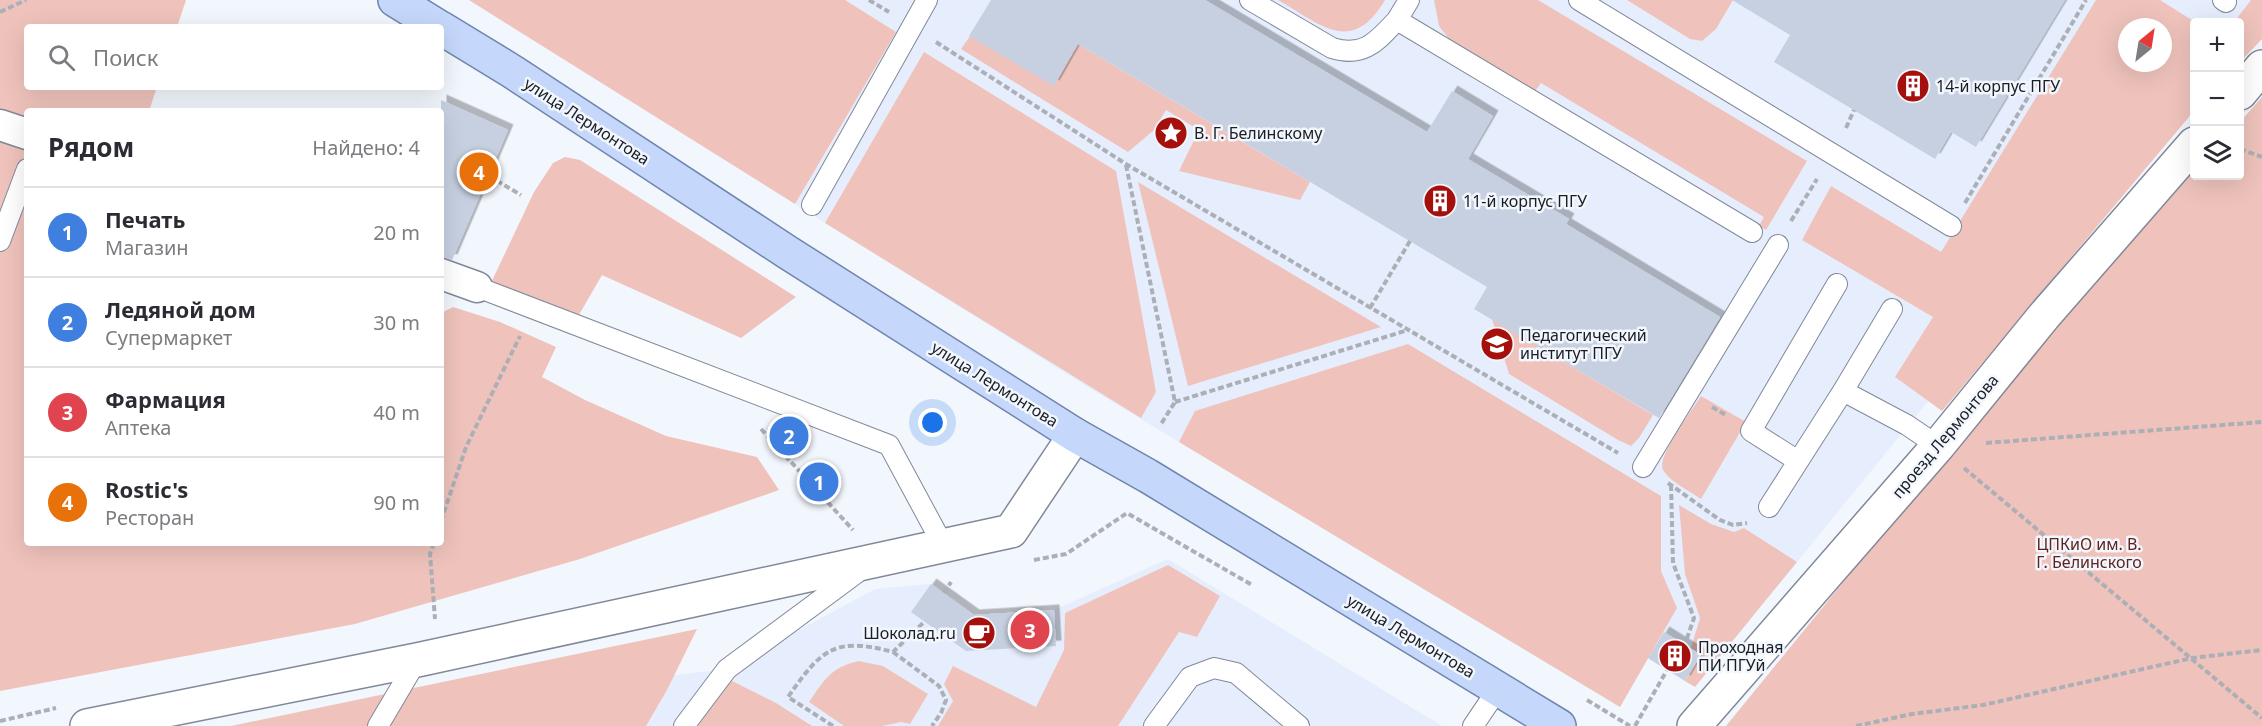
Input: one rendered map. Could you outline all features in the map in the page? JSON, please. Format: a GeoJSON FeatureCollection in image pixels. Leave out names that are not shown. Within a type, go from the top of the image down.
{"type":"FeatureCollection","features":[{"type":"Feature","properties":{"kind":"main road","name":"улица Лермонтова"},"geometry":{"type":"LineString","coordinates":[[395,0],[434,24]]}},
{"type":"Feature","properties":{"kind":"main road","name":"улица Лермонтова"},"geometry":{"type":"LineString","coordinates":[[444,31],[1075,435],[1158,482],[1559,726]]}},
{"type":"Feature","properties":{"kind":"street"},"geometry":{"type":"LineString","coordinates":[[2244,88],[2262,68]]}},
{"type":"Feature","properties":{"kind":"street"},"geometry":{"type":"LineString","coordinates":[[0,124],[24,133]]}},
{"type":"Feature","properties":{"kind":"street","name":"проезд Лермонтова"},"geometry":{"type":"LineString","coordinates":[[1694,726],[1938,447],[2044,316],[2190,149]]}},
{"type":"Feature","properties":{"kind":"street"},"geometry":{"type":"LineString","coordinates":[[444,275],[477,287]]}},
{"type":"Feature","properties":{"kind":"street"},"geometry":{"type":"LineString","coordinates":[[87,726],[417,660],[1011,531],[1075,435]]}},
{"type":"Feature","properties":{"kind":"lane"},"geometry":{"type":"LineString","coordinates":[[812,205],[927,0]]}},
{"type":"Feature","properties":{"kind":"lane"},"geometry":{"type":"LineString","coordinates":[[1250,0],[1332,48],[1346,52],[1376,42],[1397,20],[1409,0]]}},
{"type":"Feature","properties":{"kind":"lane"},"geometry":{"type":"LineString","coordinates":[[1579,0],[1951,226]]}},
{"type":"Feature","properties":{"kind":"lane"},"geometry":{"type":"LineString","coordinates":[[1397,20],[1752,232]]}},
{"type":"Feature","properties":{"kind":"lane"},"geometry":{"type":"LineString","coordinates":[[0,241],[24,177]]}},
{"type":"Feature","properties":{"kind":"lane"},"geometry":{"type":"LineString","coordinates":[[1643,467],[1778,246]]}},
{"type":"Feature","properties":{"kind":"lane"},"geometry":{"type":"LineString","coordinates":[[1798,461],[1750,431],[1837,284]]}},
{"type":"Feature","properties":{"kind":"lane"},"geometry":{"type":"LineString","coordinates":[[477,287],[889,445],[943,545]]}},
{"type":"Feature","properties":{"kind":"lane"},"geometry":{"type":"LineString","coordinates":[[1769,507],[1892,309]]}},
{"type":"Feature","properties":{"kind":"lane"},"geometry":{"type":"LineString","coordinates":[[1843,391],[1907,425],[1938,447]]}},
{"type":"Feature","properties":{"kind":"lane"},"geometry":{"type":"LineString","coordinates":[[684,726],[727,669],[876,559]]}},
{"type":"Feature","properties":{"kind":"lane"},"geometry":{"type":"LineString","coordinates":[[378,726],[417,660]]}},
{"type":"Feature","properties":{"kind":"lane"},"geometry":{"type":"LineString","coordinates":[[1154,726],[1190,677],[1214,668],[1236,673],[1299,726]]}},
{"type":"Feature","properties":{"kind":"lane"},"geometry":{"type":"LineString","coordinates":[[1473,726],[1498,689]]}},
{"type":"Feature","properties":{"kind":"path"},"geometry":{"type":"LineString","coordinates":[[0,12],[27,0]]}},
{"type":"Feature","properties":{"kind":"path"},"geometry":{"type":"LineString","coordinates":[[869,0],[1126,164],[1643,467],[1720,520],[1733,525],[1751,522],[1769,507]]}},
{"type":"Feature","properties":{"kind":"path"},"geometry":{"type":"LineString","coordinates":[[1951,226],[2086,0]]}},
{"type":"Feature","properties":{"kind":"path"},"geometry":{"type":"LineString","coordinates":[[2244,150],[2262,157]]}},
{"type":"Feature","properties":{"kind":"path"},"geometry":{"type":"LineString","coordinates":[[1126,164],[1175,402]]}},
{"type":"Feature","properties":{"kind":"path"},"geometry":{"type":"LineString","coordinates":[[489,176],[521,195]]}},
{"type":"Feature","properties":{"kind":"path"},"geometry":{"type":"LineString","coordinates":[[1370,308],[1410,241]]}},
{"type":"Feature","properties":{"kind":"path"},"geometry":{"type":"LineString","coordinates":[[444,512],[466,447],[534,308]]}},
{"type":"Feature","properties":{"kind":"path"},"geometry":{"type":"LineString","coordinates":[[1161,424],[1175,402],[1408,330]]}},
{"type":"Feature","properties":{"kind":"path"},"geometry":{"type":"LineString","coordinates":[[1688,392],[1750,431]]}},
{"type":"Feature","properties":{"kind":"path"},"geometry":{"type":"LineString","coordinates":[[1938,447],[2262,422]]}},
{"type":"Feature","properties":{"kind":"path"},"geometry":{"type":"LineString","coordinates":[[1938,447],[2262,718]]}},
{"type":"Feature","properties":{"kind":"path"},"geometry":{"type":"LineString","coordinates":[[1671,485],[1674,563],[1694,618],[1685,644]]}},
{"type":"Feature","properties":{"kind":"path"},"geometry":{"type":"LineString","coordinates":[[433,546],[430,554],[435,621]]}},
{"type":"Feature","properties":{"kind":"path"},"geometry":{"type":"LineString","coordinates":[[893,652],[924,621]]}},
{"type":"Feature","properties":{"kind":"path"},"geometry":{"type":"LineString","coordinates":[[833,726],[788,697],[809,667],[824,653],[843,646],[871,646],[893,652],[939,686],[946,700],[932,726]]}},
{"type":"Feature","properties":{"kind":"path"},"geometry":{"type":"LineString","coordinates":[[1856,726],[1912,714],[1983,705],[2192,658],[2262,650]]}},
{"type":"Feature","properties":{"kind":"path"},"geometry":{"type":"LineString","coordinates":[[1635,726],[1667,670]]}},
{"type":"Feature","properties":{"kind":"shaded area","name":"Педагогический институт ПГУ"},"geometry":{"type":"Polygon","coordinates":[[[469,0],[2252,0],[2237,18],[2190,18],[2190,28],[2172,55],[2172,18],[2118,18],[2118,72],[2161,72],[2009,302],[1695,687],[1648,659],[1620,707],[1086,386],[469,0]]]}},
{"type":"Feature","properties":{"kind":"shaded area"},"geometry":{"type":"Polygon","coordinates":[[[1168,559],[1442,726],[383,726],[634,680],[727,669],[875,589],[931,584],[974,615],[1054,610],[1168,559]]]}},
{"type":"Feature","properties":{"kind":"green space"},"geometry":{"type":"Polygon","coordinates":[[[0,0],[186,0],[178,24],[24,24],[24,90],[156,90],[150,108],[24,108],[24,546],[444,546],[444,312],[453,307],[500,322],[556,347],[542,377],[585,400],[666,436],[757,457],[779,490],[580,559],[355,624],[0,691],[0,0]]]}},
{"type":"Feature","properties":{"kind":"green space"},"geometry":{"type":"Polygon","coordinates":[[[469,0],[845,0],[896,32],[795,204],[469,0]]]}},
{"type":"Feature","properties":{"kind":"green space"},"geometry":{"type":"Polygon","coordinates":[[[1278,0],[1385,0],[1373,17],[1360,27],[1348,31],[1322,26],[1278,0]]]}},
{"type":"Feature","properties":{"kind":"green space"},"geometry":{"type":"Polygon","coordinates":[[[1434,0],[1538,0],[1807,161],[1766,230],[1759,226],[1764,217],[1541,83],[1535,91],[1449,39],[1439,26],[1434,0]]]}},
{"type":"Feature","properties":{"kind":"green space"},"geometry":{"type":"Polygon","coordinates":[[[1627,0],[1733,0],[1716,29],[1702,41],[1690,39],[1627,0]]]}},
{"type":"Feature","properties":{"kind":"green space"},"geometry":{"type":"Polygon","coordinates":[[[2096,0],[2160,0],[2190,19],[2190,116],[1942,411],[1895,377],[1933,317],[1802,240],[1831,186],[1941,252],[2096,0]]]}},
{"type":"Feature","properties":{"kind":"green space"},"geometry":{"type":"Polygon","coordinates":[[[2251,0],[2262,0],[2262,39],[2244,58],[2244,18],[2237,18],[2251,0]]]}},
{"type":"Feature","properties":{"kind":"green space"},"geometry":{"type":"Polygon","coordinates":[[[970,36],[1053,85],[1078,44],[1310,182],[1300,200],[1179,171],[1199,130],[1166,110],[1154,130],[1128,152],[961,49],[970,36]]]}},
{"type":"Feature","properties":{"kind":"green space"},"geometry":{"type":"Polygon","coordinates":[[[924,52],[1116,171],[1156,392],[1141,418],[825,223],[924,52]]]}},
{"type":"Feature","properties":{"kind":"green space","name":"ЦПКиО им. В. Г. Белинского"},"geometry":{"type":"Polygon","coordinates":[[[2262,97],[2262,726],[1726,726],[2043,337],[2190,174],[2190,180],[2244,180],[2244,117],[2262,97]]]}},
{"type":"Feature","properties":{"kind":"green space"},"geometry":{"type":"Polygon","coordinates":[[[565,157],[580,160],[796,297],[741,338],[602,275],[576,320],[490,285],[534,192],[553,163],[565,157]]]}},
{"type":"Feature","properties":{"kind":"green space"},"geometry":{"type":"Polygon","coordinates":[[[1138,182],[1381,327],[1188,386],[1138,182]]]}},
{"type":"Feature","properties":{"kind":"green space"},"geometry":{"type":"Polygon","coordinates":[[[1492,319],[1653,415],[1639,438],[1631,446],[1618,440],[1509,374],[1492,319]]]}},
{"type":"Feature","properties":{"kind":"green space"},"geometry":{"type":"Polygon","coordinates":[[[1408,344],[1661,496],[1661,571],[1677,608],[1620,707],[1179,442],[1195,411],[1408,344]]]}},
{"type":"Feature","properties":{"kind":"green space"},"geometry":{"type":"Polygon","coordinates":[[[1701,396],[1746,422],[1701,499],[1670,478],[1663,470],[1662,464],[1670,444],[1701,396]]]}},
{"type":"Feature","properties":{"kind":"green space"},"geometry":{"type":"Polygon","coordinates":[[[1679,505],[1711,524],[1734,532],[1744,528],[1797,562],[1695,687],[1685,681],[1701,655],[1691,648],[1700,618],[1685,574],[1679,505]]]}},
{"type":"Feature","properties":{"kind":"green space"},"geometry":{"type":"Polygon","coordinates":[[[1168,565],[1220,596],[1197,637],[1179,632],[1118,726],[938,726],[953,701],[944,684],[953,666],[1036,707],[1064,650],[1065,613],[1168,565]]]}},
{"type":"Feature","properties":{"kind":"green space"},"geometry":{"type":"Polygon","coordinates":[[[697,629],[667,690],[646,726],[231,726],[697,629]]]}},
{"type":"Feature","properties":{"kind":"green space"},"geometry":{"type":"Polygon","coordinates":[[[859,661],[883,666],[928,694],[910,724],[901,722],[882,726],[844,726],[809,702],[824,681],[835,671],[859,661]]]}},
{"type":"Feature","properties":{"kind":"green space"},"geometry":{"type":"Polygon","coordinates":[[[730,680],[776,703],[812,726],[698,726],[730,680]]]}},
{"type":"Feature","properties":{"kind":"building","name":"11-й корпус ПГУ"},"geometry":{"type":"Polygon","coordinates":[[[991,0],[1205,0],[1427,132],[1452,91],[1493,116],[1468,159],[1569,219],[1566,224],[1720,317],[1659,418],[1474,309],[1487,287],[1078,44],[1054,86],[969,36],[991,0]]]}},
{"type":"Feature","properties":{"kind":"building","name":"14-й корпус ПГУ"},"geometry":{"type":"Polygon","coordinates":[[[1732,0],[2065,0],[1976,147],[1951,132],[1935,159],[1774,62],[1790,35],[1732,0]]]}},
{"type":"Feature","properties":{"kind":"building"},"geometry":{"type":"Polygon","coordinates":[[[441,100],[508,130],[452,260],[444,258],[444,108],[441,108],[441,100]]]}},
{"type":"Feature","properties":{"kind":"building"},"geometry":{"type":"Polygon","coordinates":[[[931,584],[974,615],[1054,610],[1056,646],[966,651],[911,612],[931,584]]]}},
{"type":"Feature","properties":{"kind":"building","name":"Проходная ПИ ПГУй"},"geometry":{"type":"Polygon","coordinates":[[[1664,632],[1701,655],[1685,681],[1648,658],[1664,632]]]}},
{"type":"Feature","properties":{"kind":"place","name":"14-й корпус ПГУ"},"geometry":{"type":"Point","coordinates":[1913,86]}},
{"type":"Feature","properties":{"kind":"place","name":"В. Г. Белинскому"},"geometry":{"type":"Point","coordinates":[1171,133]}},
{"type":"Feature","properties":{"kind":"place","name":"Rostic's"},"geometry":{"type":"Point","coordinates":[479,172]}},
{"type":"Feature","properties":{"kind":"place","name":"11-й корпус ПГУ"},"geometry":{"type":"Point","coordinates":[1440,201]}},
{"type":"Feature","properties":{"kind":"place","name":"Педагогический институт ПГУ"},"geometry":{"type":"Point","coordinates":[1497,344]}},
{"type":"Feature","properties":{"kind":"place","name":"Ледяной дом"},"geometry":{"type":"Point","coordinates":[789,436]}},
{"type":"Feature","properties":{"kind":"place","name":"Печать"},"geometry":{"type":"Point","coordinates":[819,482]}},
{"type":"Feature","properties":{"kind":"place","name":"Фармация"},"geometry":{"type":"Point","coordinates":[1030,630]}},
{"type":"Feature","properties":{"kind":"place","name":"Шоколад.ru"},"geometry":{"type":"Point","coordinates":[979,633]}},
{"type":"Feature","properties":{"kind":"place","name":"Проходная ПИ ПГУй"},"geometry":{"type":"Point","coordinates":[1675,656]}}]}
